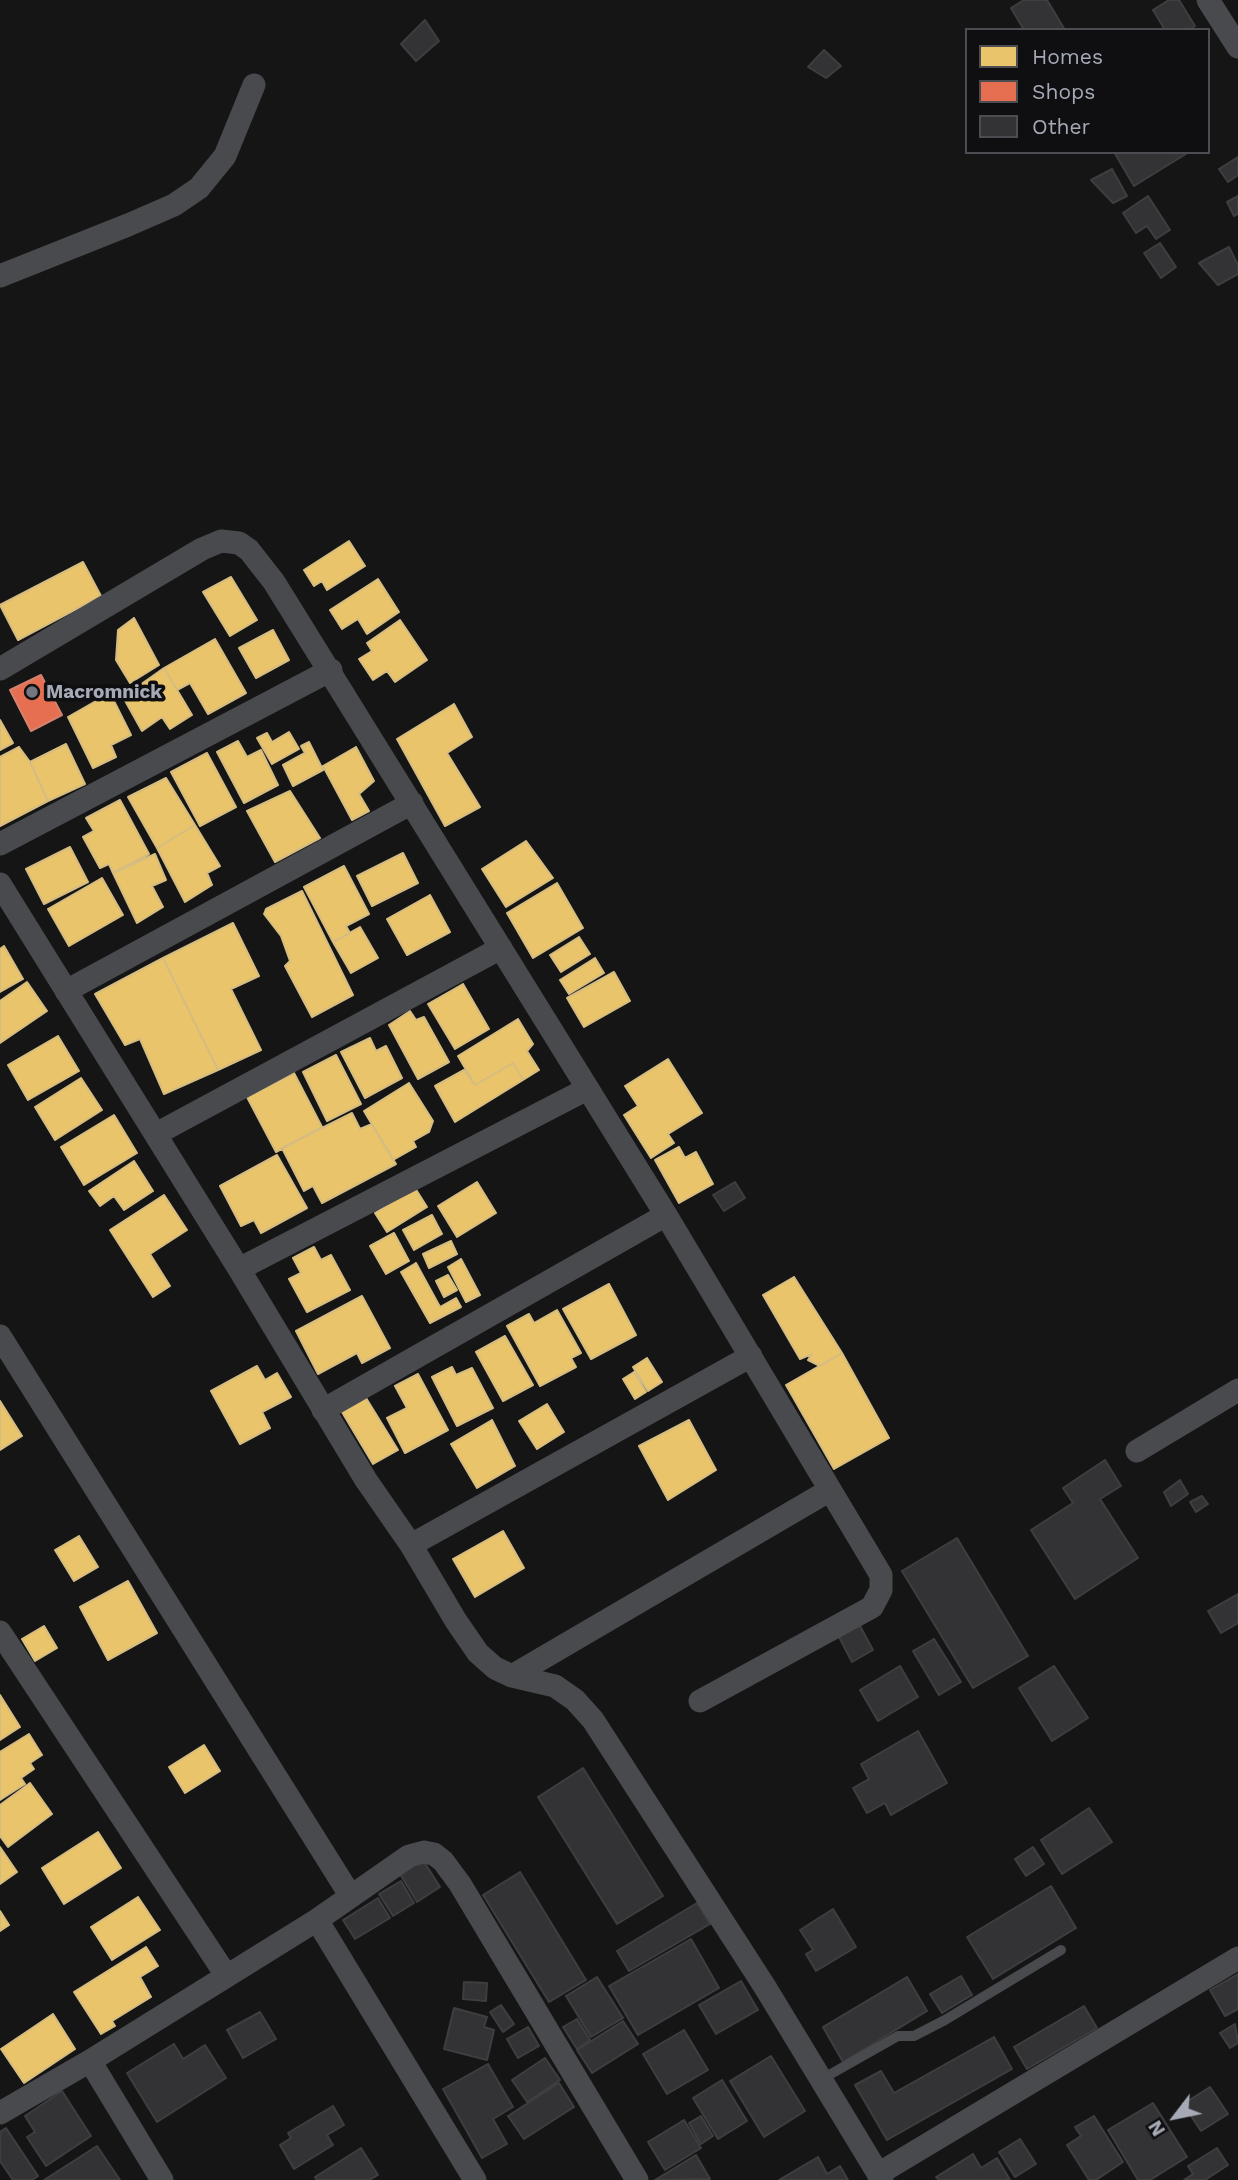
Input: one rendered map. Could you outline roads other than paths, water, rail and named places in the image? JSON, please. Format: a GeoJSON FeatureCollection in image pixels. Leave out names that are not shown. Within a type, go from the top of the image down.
{"type":"FeatureCollection","features":[{"type":"Feature","properties":{"kind":"street"},"geometry":{"type":"LineString","coordinates":[[1208,0],[1238,47]]}},
{"type":"Feature","properties":{"kind":"street"},"geometry":{"type":"LineString","coordinates":[[0,276],[174,205],[199,188],[225,156],[254,85]]}},
{"type":"Feature","properties":{"kind":"street"},"geometry":{"type":"LineString","coordinates":[[0,669],[202,549],[231,540],[250,550],[260,562],[331,670],[666,1215],[881,1575],[881,1590],[872,1606],[699,1702]]}},
{"type":"Feature","properties":{"kind":"street"},"geometry":{"type":"LineString","coordinates":[[0,844],[331,670]]}},
{"type":"Feature","properties":{"kind":"street"},"geometry":{"type":"LineString","coordinates":[[66,991],[412,803]]}},
{"type":"Feature","properties":{"kind":"street"},"geometry":{"type":"LineString","coordinates":[[0,884],[239,1269],[323,1410],[478,1653],[495,1668],[512,1676],[555,1686],[575,1700],[593,1720],[822,2079],[880,2177],[1238,1958]]}},
{"type":"Feature","properties":{"kind":"street"},"geometry":{"type":"LineString","coordinates":[[156,1135],[501,947]]}},
{"type":"Feature","properties":{"kind":"street"},"geometry":{"type":"LineString","coordinates":[[239,1269],[587,1089]]}},
{"type":"Feature","properties":{"kind":"street"},"geometry":{"type":"LineString","coordinates":[[323,1410],[666,1215]]}},
{"type":"Feature","properties":{"kind":"street"},"geometry":{"type":"LineString","coordinates":[[0,1336],[350,1895]]}},
{"type":"Feature","properties":{"kind":"street"},"geometry":{"type":"LineString","coordinates":[[411,1545],[751,1356]]}},
{"type":"Feature","properties":{"kind":"street"},"geometry":{"type":"LineString","coordinates":[[1137,1451],[1238,1390]]}},
{"type":"Feature","properties":{"kind":"street"},"geometry":{"type":"LineString","coordinates":[[512,1676],[830,1490]]}},
{"type":"Feature","properties":{"kind":"street"},"geometry":{"type":"LineString","coordinates":[[0,1632],[226,1975]]}},
{"type":"Feature","properties":{"kind":"street"},"geometry":{"type":"LineString","coordinates":[[0,2113],[90,2061],[317,1920],[409,1856],[424,1852],[434,1854],[443,1861],[460,1884],[637,2180]]}},
{"type":"Feature","properties":{"kind":"street"},"geometry":{"type":"LineString","coordinates":[[317,1920],[475,2180]]}},
{"type":"Feature","properties":{"kind":"street"},"geometry":{"type":"LineString","coordinates":[[90,2061],[162,2180]]}},
{"type":"Feature","properties":{"kind":"lane"},"geometry":{"type":"LineString","coordinates":[[822,2079],[898,2036],[914,2036],[945,2020],[1061,1950]]}},
{"type":"Feature","properties":{"kind":"place","name":"Macromnick"},"geometry":{"type":"Point","coordinates":[32,692]}}]}
